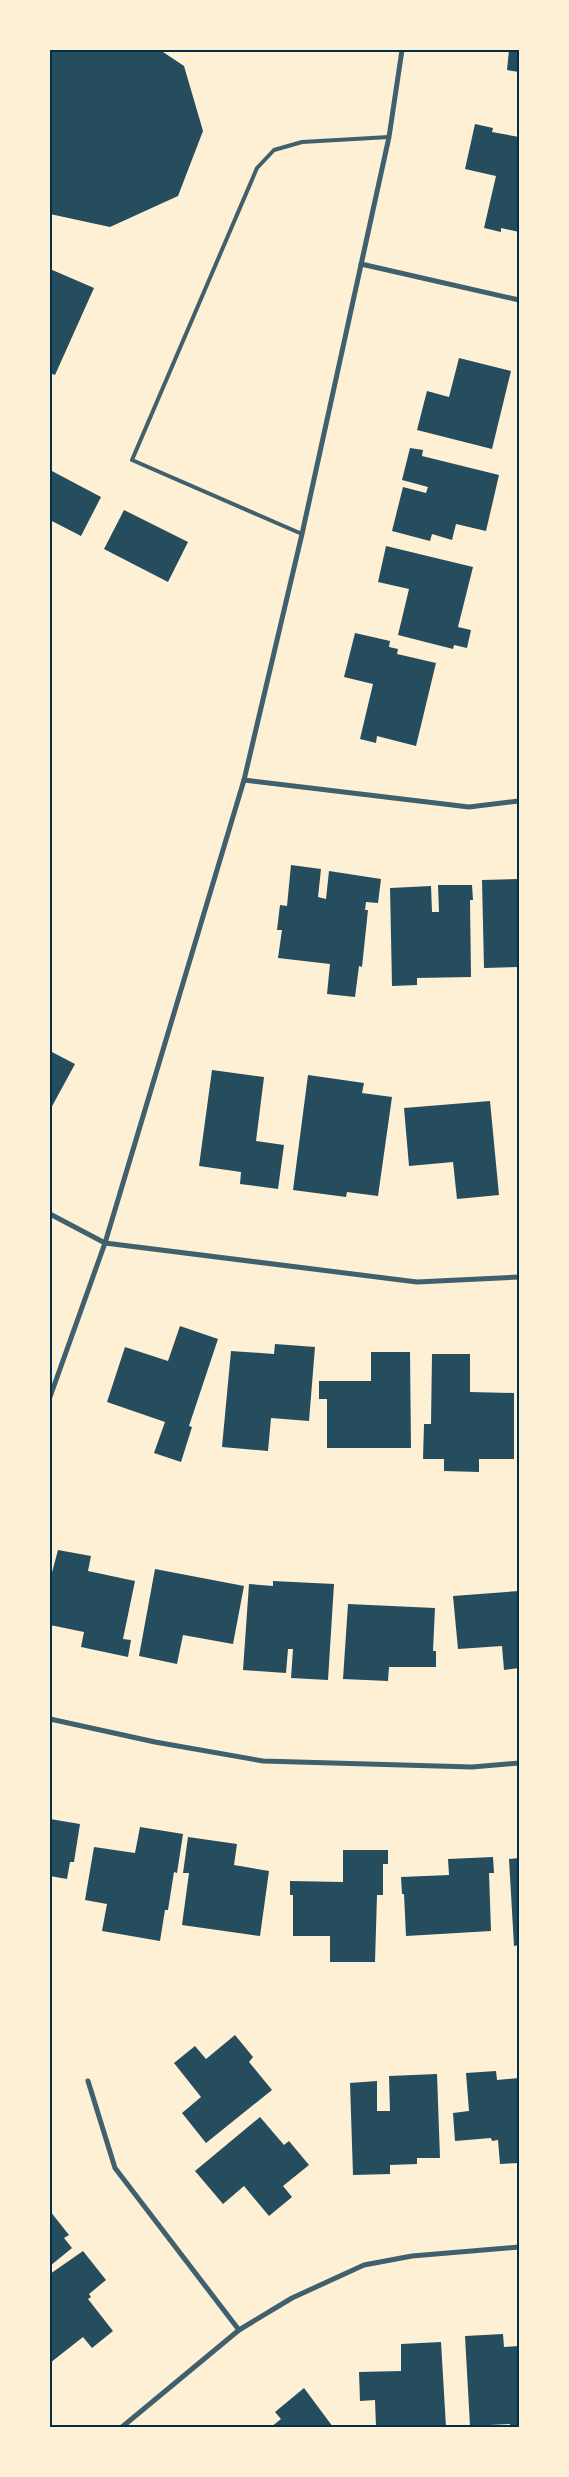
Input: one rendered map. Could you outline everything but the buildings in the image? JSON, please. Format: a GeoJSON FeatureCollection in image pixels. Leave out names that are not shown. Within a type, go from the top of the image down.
{"type":"FeatureCollection","features":[{"type":"Feature","properties":{"kind":"street"},"geometry":{"type":"LineString","coordinates":[[50,1397],[105,1242],[244,780],[302,534],[389,137],[402,50]]}},
{"type":"Feature","properties":{"kind":"street"},"geometry":{"type":"LineString","coordinates":[[361,264],[519,300]]}},
{"type":"Feature","properties":{"kind":"street"},"geometry":{"type":"LineString","coordinates":[[244,780],[469,807],[519,801]]}},
{"type":"Feature","properties":{"kind":"street"},"geometry":{"type":"LineString","coordinates":[[50,1214],[105,1242],[417,1282],[519,1277]]}},
{"type":"Feature","properties":{"kind":"street"},"geometry":{"type":"LineString","coordinates":[[50,1719],[155,1742],[263,1761],[472,1767],[519,1762]]}},
{"type":"Feature","properties":{"kind":"street"},"geometry":{"type":"LineString","coordinates":[[88,2081],[116,2168],[239,2330]]}},
{"type":"Feature","properties":{"kind":"street"},"geometry":{"type":"LineString","coordinates":[[122,2427],[239,2330],[292,2298],[364,2265],[412,2256],[519,2247]]}},
{"type":"Feature","properties":{"kind":"lane"},"geometry":{"type":"LineString","coordinates":[[302,534],[132,460],[257,168],[274,150],[302,142],[389,137]]}}]}
